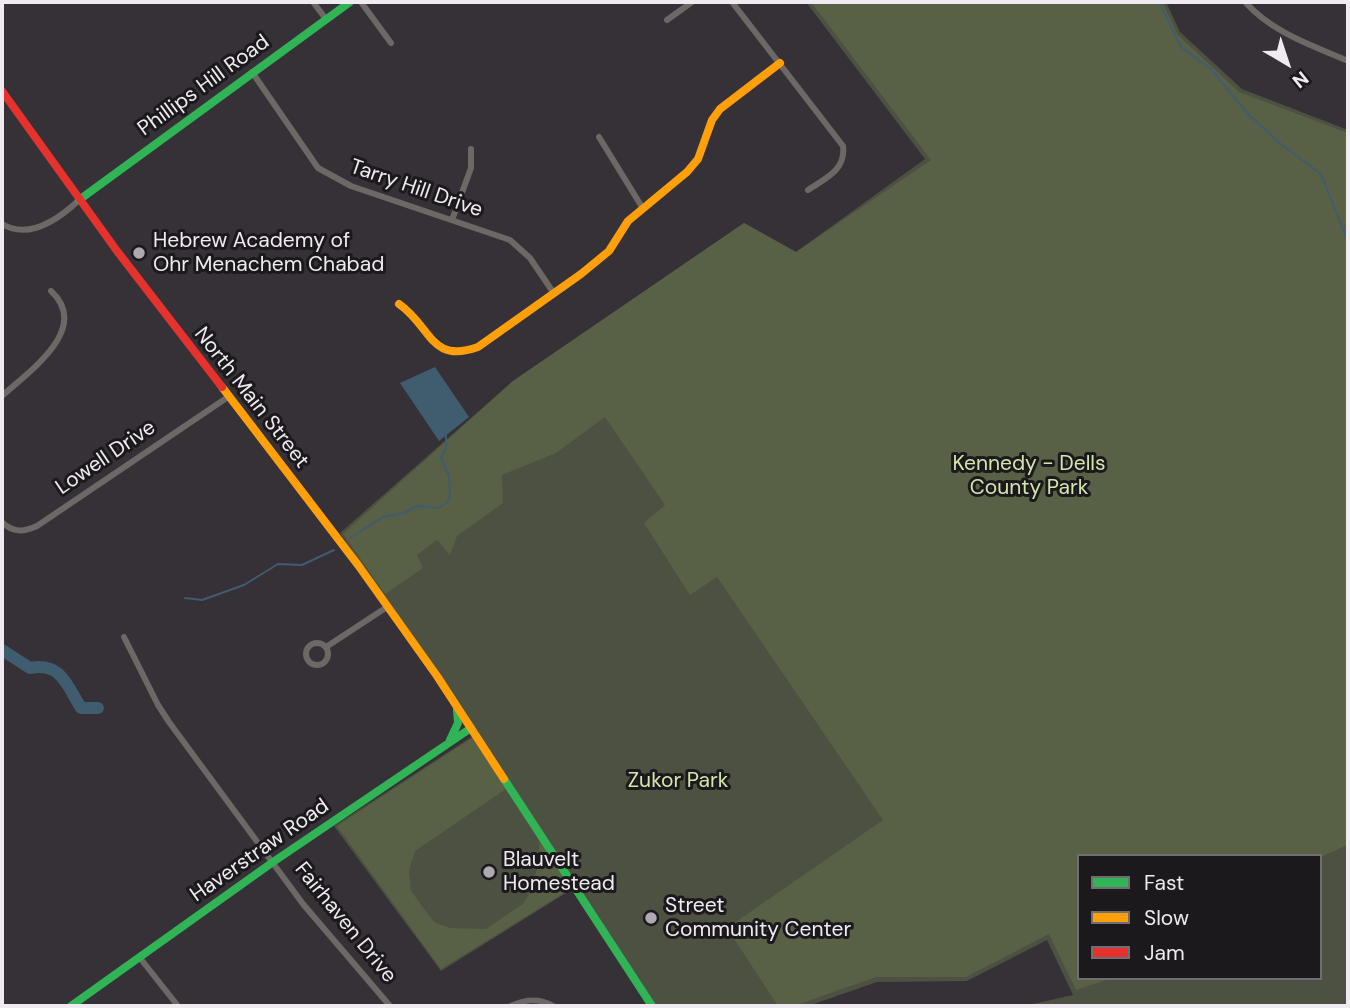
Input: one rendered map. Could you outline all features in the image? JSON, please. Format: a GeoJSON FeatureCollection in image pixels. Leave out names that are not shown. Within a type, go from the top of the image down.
{"type":"FeatureCollection","features":[{"type":"Feature","properties":{"kind":"street"},"geometry":{"type":"LineString","coordinates":[[313,2],[326,19]]}},
{"type":"Feature","properties":{"kind":"street","name":"Phillips Hill Road"},"geometry":{"type":"LineString","coordinates":[[79,200],[350,2]]}},
{"type":"Feature","properties":{"kind":"street"},"geometry":{"type":"LineString","coordinates":[[361,2],[391,43]]}},
{"type":"Feature","properties":{"kind":"street"},"geometry":{"type":"LineString","coordinates":[[667,20],[692,2]]}},
{"type":"Feature","properties":{"kind":"street"},"geometry":{"type":"LineString","coordinates":[[732,2],[843,146],[844,158],[838,169],[808,190]]}},
{"type":"Feature","properties":{"kind":"street"},"geometry":{"type":"LineString","coordinates":[[1245,2],[1277,30],[1348,61]]}},
{"type":"Feature","properties":{"kind":"street"},"geometry":{"type":"LineString","coordinates":[[399,304],[414,315],[438,347],[456,354],[478,348],[609,251],[628,220],[687,172],[698,159],[712,120],[720,109],[780,63]]}},
{"type":"Feature","properties":{"kind":"street","name":"Tarry Hill Drive"},"geometry":{"type":"LineString","coordinates":[[252,72],[318,168],[351,186],[510,240],[521,248],[553,292]]}},
{"type":"Feature","properties":{"kind":"street","name":"North Main Street"},"geometry":{"type":"LineString","coordinates":[[2,91],[79,200],[358,565],[453,700],[652,1006]]}},
{"type":"Feature","properties":{"kind":"street"},"geometry":{"type":"LineString","coordinates":[[599,137],[642,207]]}},
{"type":"Feature","properties":{"kind":"street"},"geometry":{"type":"LineString","coordinates":[[452,220],[471,168],[471,149]]}},
{"type":"Feature","properties":{"kind":"street"},"geometry":{"type":"LineString","coordinates":[[2,223],[19,230],[35,229],[79,200]]}},
{"type":"Feature","properties":{"kind":"street"},"geometry":{"type":"LineString","coordinates":[[2,396],[52,349],[58,339],[65,314],[59,299],[51,292]]}},
{"type":"Feature","properties":{"kind":"street","name":"Lowell Drive"},"geometry":{"type":"LineString","coordinates":[[2,522],[16,531],[37,526],[228,397]]}},
{"type":"Feature","properties":{"kind":"street"},"geometry":{"type":"LineString","coordinates":[[326,647],[387,607]]}},
{"type":"Feature","properties":{"kind":"street","name":"Fairhaven Drive"},"geometry":{"type":"LineString","coordinates":[[124,636],[169,722],[303,904],[390,1006]]}},
{"type":"Feature","properties":{"kind":"street"},"geometry":{"type":"LineString","coordinates":[[443,746],[453,736],[458,723],[453,700]]}},
{"type":"Feature","properties":{"kind":"street","name":"Haverstraw Road"},"geometry":{"type":"LineString","coordinates":[[71,1006],[273,862],[471,728]]}},
{"type":"Feature","properties":{"kind":"street"},"geometry":{"type":"LineString","coordinates":[[140,958],[178,1006]]}},
{"type":"Feature","properties":{"kind":"street"},"geometry":{"type":"LineString","coordinates":[[511,1006],[528,1000],[542,1000],[553,1006]]}},
{"type":"Feature","properties":{"kind":"green space","name":"Kennedy - Dells County Park"},"geometry":{"type":"Polygon","coordinates":[[[806,2],[1166,2],[1180,32],[1242,89],[1348,130],[1348,1006],[1024,1006],[1073,995],[1047,940],[967,981],[877,982],[808,1006],[656,1006],[481,740],[340,533],[513,381],[744,223],[796,252],[925,159],[806,2]]]}},
{"type":"Feature","properties":{"kind":"green space","name":"Kennedy - Dells County Park"},"geometry":{"type":"Polygon","coordinates":[[[811,2],[1162,2],[1178,35],[1239,92],[1348,133],[1348,845],[1322,856],[1322,854],[1077,854],[1077,980],[1106,980],[1076,990],[1049,934],[966,977],[876,977],[794,1006],[778,1006],[727,928],[883,820],[717,577],[690,595],[644,523],[665,505],[605,417],[556,453],[502,475],[503,503],[457,536],[450,555],[437,540],[417,555],[423,568],[385,594],[343,534],[513,381],[744,223],[796,252],[931,160],[811,2]]]}},
{"type":"Feature","properties":{"kind":"green space"},"geometry":{"type":"Polygon","coordinates":[[[473,736],[574,888],[441,971],[334,826],[473,736]]]}},
{"type":"Feature","properties":{"kind":"green space"},"geometry":{"type":"Polygon","coordinates":[[[472,738],[506,789],[415,851],[409,870],[411,891],[434,922],[450,928],[486,929],[524,903],[532,888],[537,869],[540,840],[572,888],[441,969],[337,826],[472,738]]]}},
{"type":"Feature","properties":{"kind":"water"},"geometry":{"type":"Polygon","coordinates":[[[435,367],[469,417],[439,441],[400,383],[435,367]]]}},
{"type":"Feature","properties":{"kind":"waterway"},"geometry":{"type":"LineString","coordinates":[[1159,2],[1181,47],[1211,69],[1248,114],[1282,145],[1321,174],[1348,242]]}},
{"type":"Feature","properties":{"kind":"waterway"},"geometry":{"type":"LineString","coordinates":[[350,538],[383,517],[404,513],[417,506],[438,508],[447,503],[450,497],[449,476],[441,458],[446,449],[446,435]]}},
{"type":"Feature","properties":{"kind":"waterway"},"geometry":{"type":"LineString","coordinates":[[185,598],[202,600],[244,585],[278,564],[302,565],[334,550]]}},
{"type":"Feature","properties":{"kind":"waterway"},"geometry":{"type":"LineString","coordinates":[[2,650],[30,668],[49,668],[56,672],[67,684],[81,708],[98,708]]}},
{"type":"Feature","properties":{"kind":"traffic: fast"},"geometry":{"type":"LineString","coordinates":[[79,200],[350,2]]}},
{"type":"Feature","properties":{"kind":"traffic: fast"},"geometry":{"type":"LineString","coordinates":[[450,740],[458,723],[457,710]]}},
{"type":"Feature","properties":{"kind":"traffic: fast"},"geometry":{"type":"LineString","coordinates":[[71,1006],[273,862],[471,728]]}},
{"type":"Feature","properties":{"kind":"traffic: fast"},"geometry":{"type":"LineString","coordinates":[[504,779],[652,1006]]}},
{"type":"Feature","properties":{"kind":"traffic: slow"},"geometry":{"type":"LineString","coordinates":[[399,304],[441,347],[450,351],[478,347],[609,251],[628,221],[687,172],[698,159],[712,120],[720,109],[780,63]]}},
{"type":"Feature","properties":{"kind":"traffic: slow"},"geometry":{"type":"LineString","coordinates":[[222,387],[358,565],[437,676],[504,779]]}},
{"type":"Feature","properties":{"kind":"traffic: jam"},"geometry":{"type":"LineString","coordinates":[[2,91],[117,251],[222,387]]}},
{"type":"Feature","properties":{"kind":"place","name":"Hebrew Academy of Ohr Menachem Chabad"},"geometry":{"type":"Point","coordinates":[139,253]}},
{"type":"Feature","properties":{"kind":"place","name":"Blauvelt Homestead"},"geometry":{"type":"Point","coordinates":[489,872]}},
{"type":"Feature","properties":{"kind":"place","name":"Street Community Center"},"geometry":{"type":"Point","coordinates":[651,918]}},
{"type":"Feature","properties":{"kind":"park label","name":"Zukor Park"},"geometry":{"type":"Point","coordinates":[678,781]}}]}
